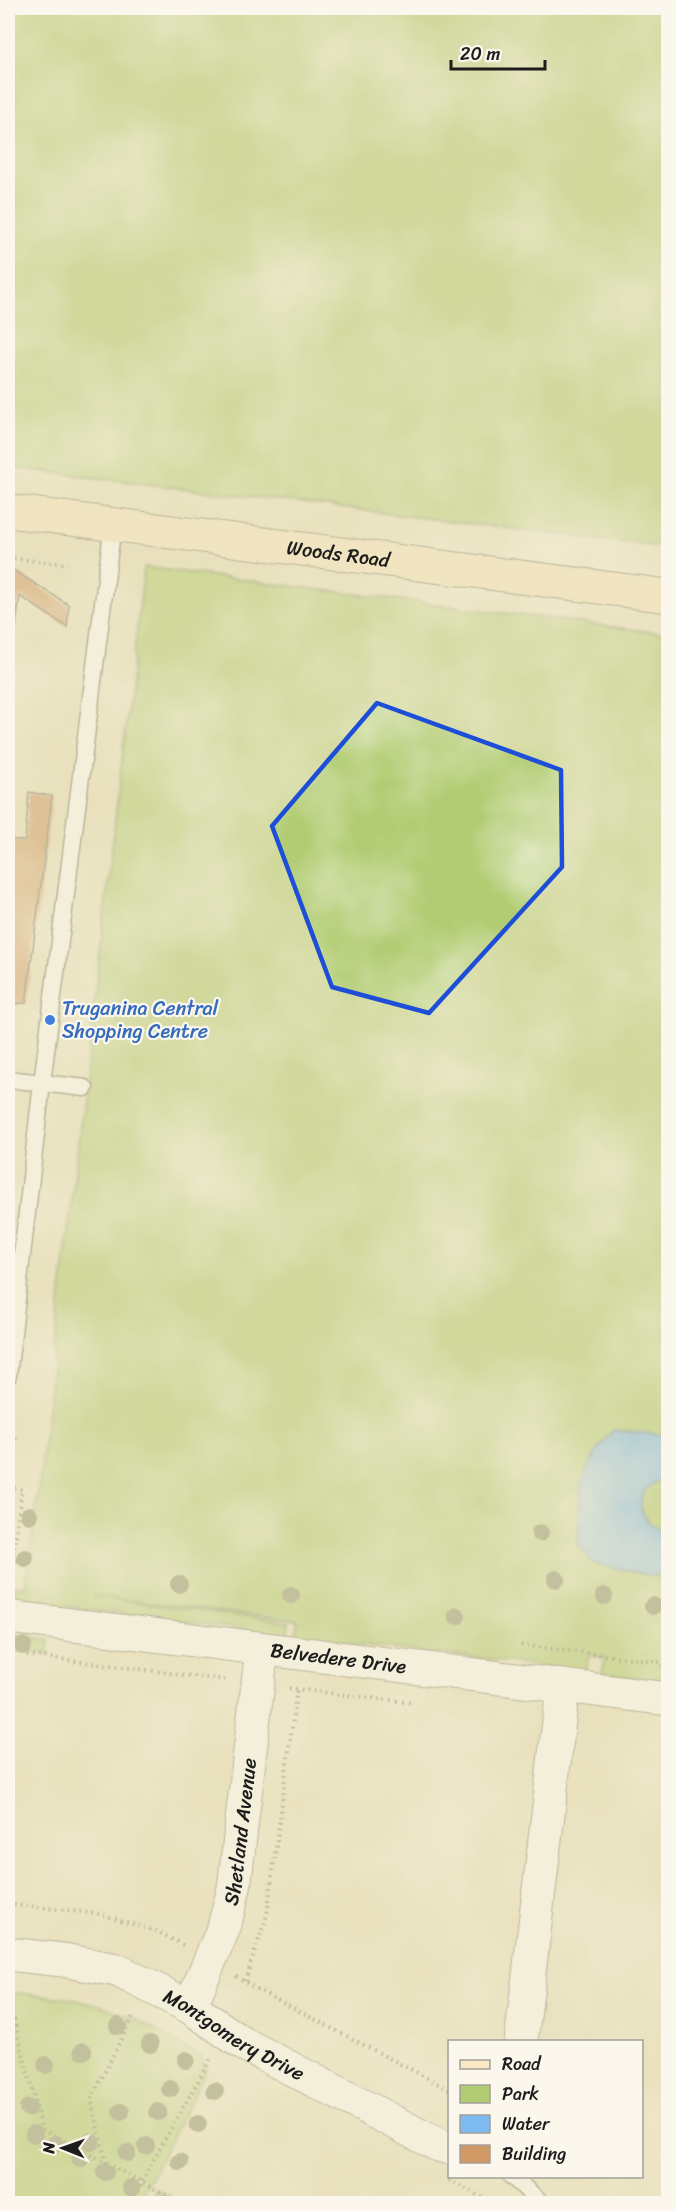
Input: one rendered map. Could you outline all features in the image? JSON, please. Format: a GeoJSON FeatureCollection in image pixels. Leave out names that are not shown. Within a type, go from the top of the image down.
{"type":"FeatureCollection","features":[{"type":"Feature","properties":{"kind":"street","name":"Woods Road"},"geometry":{"type":"LineString","coordinates":[[8,511],[669,596]]}},
{"type":"Feature","properties":{"kind":"street","name":"Belvedere Drive"},"geometry":{"type":"LineString","coordinates":[[8,1601],[262,1649],[669,1699]]}},
{"type":"Feature","properties":{"kind":"street","name":"Shetland Avenue"},"geometry":{"type":"LineString","coordinates":[[190,2007],[224,1927],[234,1888],[262,1649]]}},
{"type":"Feature","properties":{"kind":"street"},"geometry":{"type":"LineString","coordinates":[[521,2040],[563,1687]]}},
{"type":"Feature","properties":{"kind":"street","name":"Montgomery Drive"},"geometry":{"type":"LineString","coordinates":[[8,1954],[63,1960],[117,1970],[190,2007],[242,2043],[438,2145],[448,2148]]}},
{"type":"Feature","properties":{"kind":"lane"},"geometry":{"type":"LineString","coordinates":[[8,1376],[42,1083],[113,524]]}},
{"type":"Feature","properties":{"kind":"lane"},"geometry":{"type":"LineString","coordinates":[[8,1079],[85,1088]]}},
{"type":"Feature","properties":{"kind":"lane"},"geometry":{"type":"LineString","coordinates":[[513,2178],[543,2204]]}},
{"type":"Feature","properties":{"kind":"path"},"geometry":{"type":"LineString","coordinates":[[8,558],[68,564]]}},
{"type":"Feature","properties":{"kind":"path"},"geometry":{"type":"LineString","coordinates":[[8,1601],[22,1489],[8,1487],[16,1436]]}},
{"type":"Feature","properties":{"kind":"path"},"geometry":{"type":"LineString","coordinates":[[19,1654],[423,1704]]}},
{"type":"Feature","properties":{"kind":"path"},"geometry":{"type":"LineString","coordinates":[[244,1981],[267,1916],[297,1689]]}},
{"type":"Feature","properties":{"kind":"path"},"geometry":{"type":"LineString","coordinates":[[8,1996],[42,2129],[183,2204]]}},
{"type":"Feature","properties":{"kind":"path"},"geometry":{"type":"LineString","coordinates":[[106,2164],[91,2098],[135,2012],[143,2018]]}},
{"type":"Feature","properties":{"kind":"path"},"geometry":{"type":"LineString","coordinates":[[135,2204],[141,2182],[211,2058],[203,2054]]}},
{"type":"Feature","properties":{"kind":"highlighted area"},"geometry":{"type":"Polygon","coordinates":[[[377,703],[561,770],[562,867],[429,1013],[332,987],[272,826],[377,703]]]}},
{"type":"Feature","properties":{"kind":"green space"},"geometry":{"type":"Polygon","coordinates":[[[8,8],[668,8],[668,548],[8,467],[8,8]]]}},
{"type":"Feature","properties":{"kind":"green space"},"geometry":{"type":"Polygon","coordinates":[[[144,567],[668,634],[668,1665],[657,1664],[668,1666],[668,1682],[602,1674],[604,1657],[589,1656],[585,1671],[294,1637],[298,1621],[93,1596],[289,1623],[287,1635],[8,1599],[8,1585],[25,1587],[40,1477],[144,567]]]}},
{"type":"Feature","properties":{"kind":"green space"},"geometry":{"type":"Polygon","coordinates":[[[8,1634],[49,1640],[49,1654],[8,1649],[8,1634]]]}},
{"type":"Feature","properties":{"kind":"green space"},"geometry":{"type":"Polygon","coordinates":[[[8,1992],[71,1999],[108,2008],[144,2024],[202,2057],[206,2070],[141,2198],[150,2203],[8,2203],[8,1992]]]}},
{"type":"Feature","properties":{"kind":"green space"},"geometry":{"type":"Polygon","coordinates":[[[155,2189],[182,2203],[150,2203],[155,2189]]]}},
{"type":"Feature","properties":{"kind":"water"},"geometry":{"type":"Polygon","coordinates":[[[613,1430],[668,1435],[668,1481],[662,1479],[646,1489],[641,1503],[649,1522],[661,1529],[668,1529],[668,1576],[647,1575],[593,1563],[578,1544],[581,1482],[599,1448],[613,1430]]]}},
{"type":"Feature","properties":{"kind":"building"},"geometry":{"type":"Polygon","coordinates":[[[8,567],[69,605],[67,627],[20,596],[15,629],[8,635],[8,567]]]}},
{"type":"Feature","properties":{"kind":"building","name":"Truganina Central Shopping Centre"},"geometry":{"type":"Polygon","coordinates":[[[29,792],[52,796],[26,1003],[10,1004],[8,1009],[8,839],[25,841],[29,792]]]}},
{"type":"Feature","properties":{"kind":"place","name":"Truganina Central Shopping Centre"},"geometry":{"type":"Point","coordinates":[50,1020]}}]}
